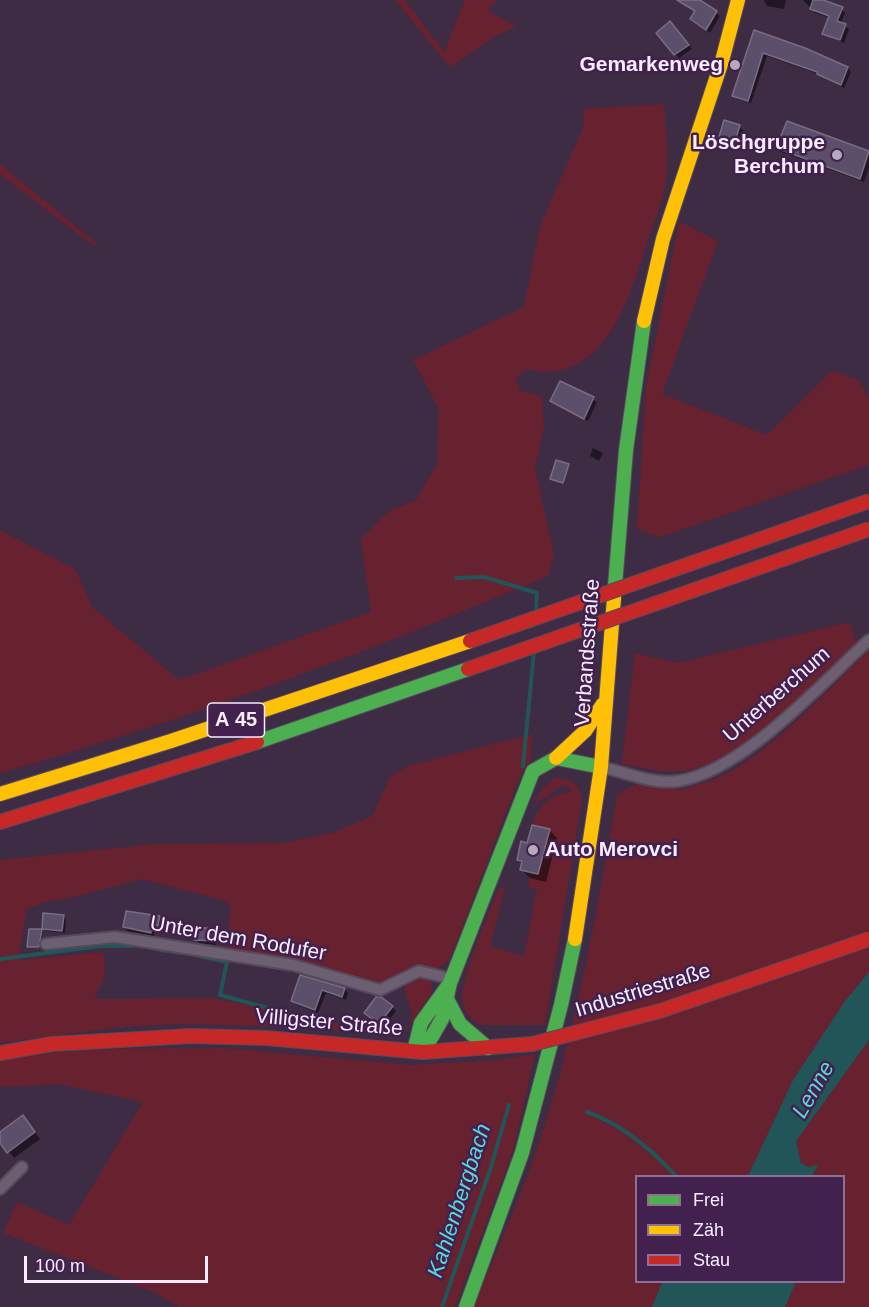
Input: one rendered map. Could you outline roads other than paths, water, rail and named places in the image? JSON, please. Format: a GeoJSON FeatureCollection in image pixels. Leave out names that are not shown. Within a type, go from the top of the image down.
{"type":"FeatureCollection","features":[{"type":"Feature","properties":{"kind":"main road","name":"Verbandsstraße"},"geometry":{"type":"LineString","coordinates":[[466,1307],[522,1154],[549,1059],[577,928],[601,767],[604,701],[626,450],[646,303],[663,239],[722,61],[738,0]]}},
{"type":"Feature","properties":{"kind":"main road","name":"A 45"},"geometry":{"type":"LineString","coordinates":[[0,794],[171,741],[470,641],[869,501]]}},
{"type":"Feature","properties":{"kind":"main road","name":"A 45"},"geometry":{"type":"LineString","coordinates":[[0,822],[196,763],[869,529]]}},
{"type":"Feature","properties":{"kind":"main road","name":"Villigster Straße"},"geometry":{"type":"LineString","coordinates":[[0,1053],[52,1044],[190,1036],[266,1038],[419,1051],[438,1030],[448,1001],[451,981],[527,781],[533,771],[556,758],[585,731],[604,701]]}},
{"type":"Feature","properties":{"kind":"main road"},"geometry":{"type":"LineString","coordinates":[[556,758],[601,767]]}},
{"type":"Feature","properties":{"kind":"main road","name":"Industriestraße"},"geometry":{"type":"LineString","coordinates":[[419,1051],[532,1044],[592,1031],[869,939]]}},
{"type":"Feature","properties":{"kind":"main road"},"geometry":{"type":"LineString","coordinates":[[419,1051],[416,1031],[451,981]]}},
{"type":"Feature","properties":{"kind":"main road"},"geometry":{"type":"LineString","coordinates":[[448,1001],[460,1024],[488,1048]]}},
{"type":"Feature","properties":{"kind":"street","name":"Unterberchum"},"geometry":{"type":"LineString","coordinates":[[601,767],[663,781],[679,781],[719,768],[752,747],[869,640]]}},
{"type":"Feature","properties":{"kind":"street","name":"Unter dem Rodufer"},"geometry":{"type":"LineString","coordinates":[[46,944],[115,937],[293,965],[380,990],[419,971],[451,981]]}},
{"type":"Feature","properties":{"kind":"street"},"geometry":{"type":"LineString","coordinates":[[0,1189],[22,1167]]}},
{"type":"Feature","properties":{"kind":"water","name":"Lenne"},"geometry":{"type":"Polygon","coordinates":[[[869,972],[869,1040],[796,1141],[801,1163],[808,1167],[818,1165],[813,1175],[748,1175],[793,1080],[845,1001],[869,972]]]}},
{"type":"Feature","properties":{"kind":"water"},"geometry":{"type":"Polygon","coordinates":[[[662,1283],[796,1283],[785,1307],[652,1307],[662,1283]]]}},
{"type":"Feature","properties":{"kind":"waterway"},"geometry":{"type":"LineString","coordinates":[[456,578],[484,577],[537,593],[536,611]]}},
{"type":"Feature","properties":{"kind":"waterway"},"geometry":{"type":"LineString","coordinates":[[523,766],[534,651]]}},
{"type":"Feature","properties":{"kind":"waterway","name":"Kahlenbergbach"},"geometry":{"type":"LineString","coordinates":[[0,959],[101,946],[132,946]]}},
{"type":"Feature","properties":{"kind":"waterway","name":"Kahlenbergbach"},"geometry":{"type":"LineString","coordinates":[[160,950],[166,951]]}},
{"type":"Feature","properties":{"kind":"waterway","name":"Kahlenbergbach"},"geometry":{"type":"LineString","coordinates":[[174,952],[184,953]]}},
{"type":"Feature","properties":{"kind":"waterway","name":"Kahlenbergbach"},"geometry":{"type":"LineString","coordinates":[[199,956],[227,962],[220,995],[308,1019]]}},
{"type":"Feature","properties":{"kind":"waterway","name":"Kahlenbergbach"},"geometry":{"type":"LineString","coordinates":[[442,1307],[490,1170],[509,1105]]}},
{"type":"Feature","properties":{"kind":"waterway","name":"Kahlenbergbach"},"geometry":{"type":"LineString","coordinates":[[587,1112],[624,1130],[675,1175]]}},
{"type":"Feature","properties":{"kind":"place","name":"Gemarkenweg"},"geometry":{"type":"Point","coordinates":[735,65]}},
{"type":"Feature","properties":{"kind":"place","name":"Löschgruppe Berchum"},"geometry":{"type":"Point","coordinates":[837,155]}},
{"type":"Feature","properties":{"kind":"place","name":"Auto Merovci"},"geometry":{"type":"Point","coordinates":[533,850]}}]}
